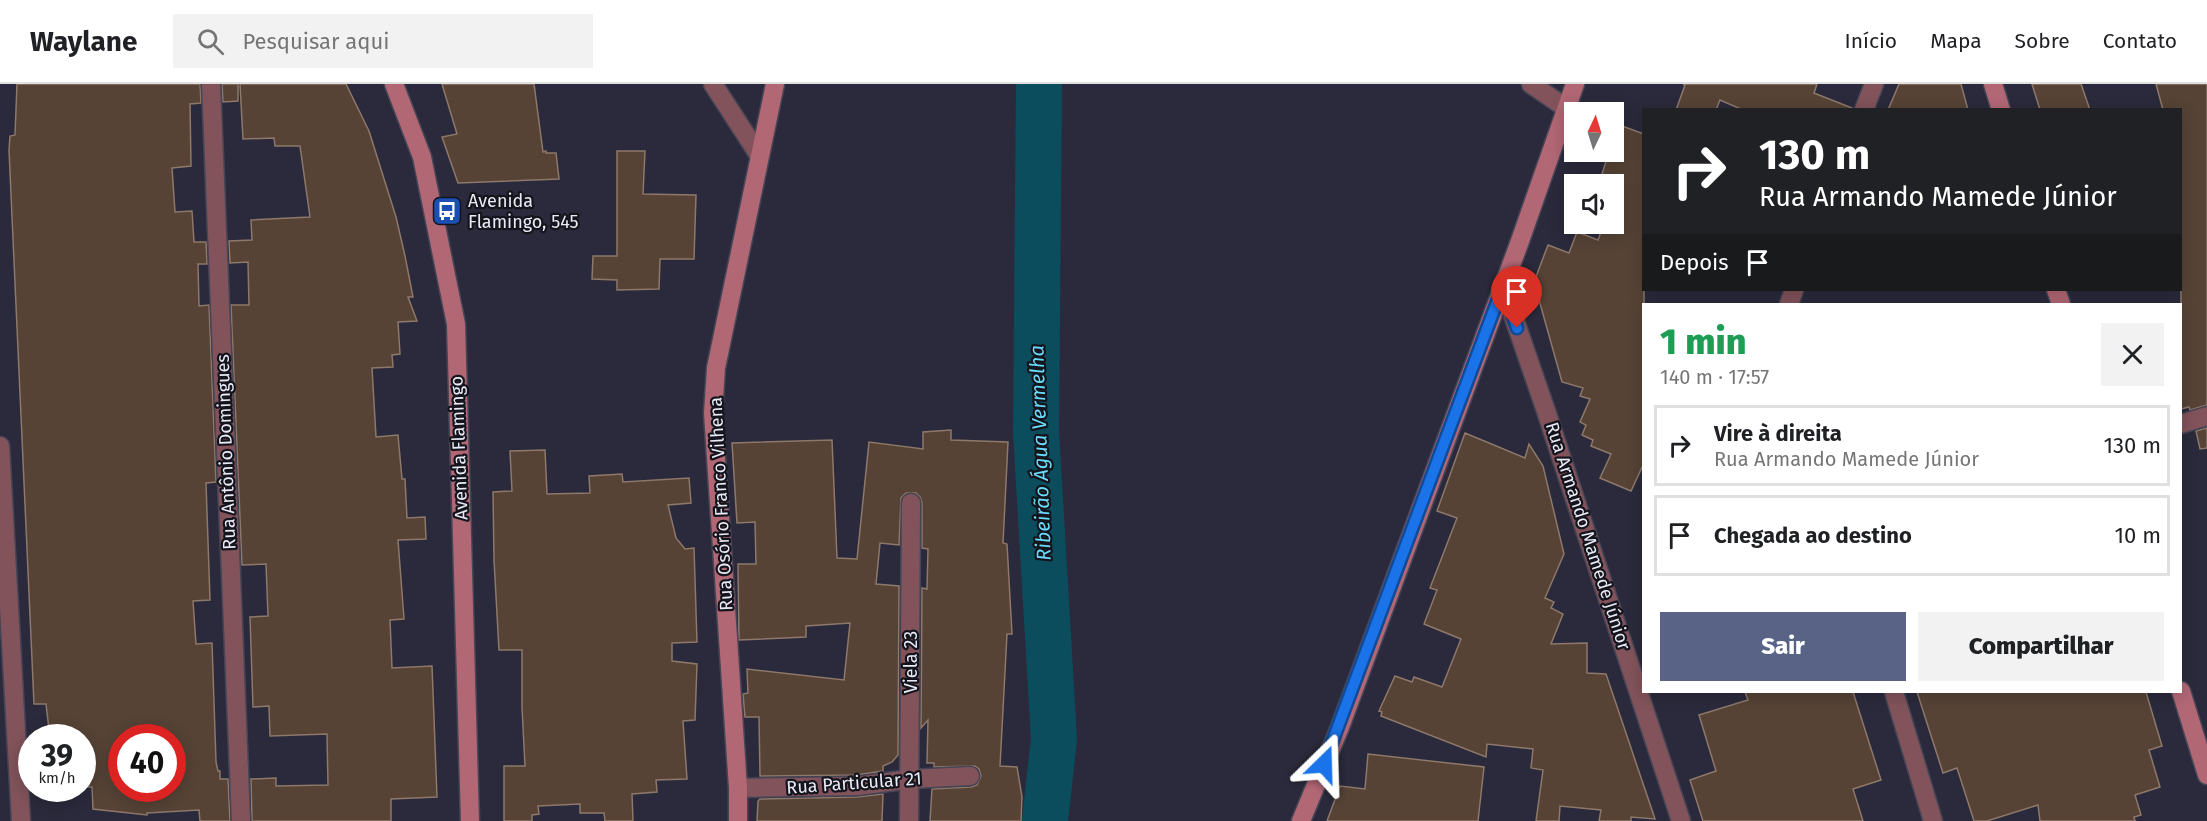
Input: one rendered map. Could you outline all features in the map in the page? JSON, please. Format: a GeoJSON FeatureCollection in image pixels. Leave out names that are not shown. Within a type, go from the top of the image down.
{"type":"FeatureCollection","features":[{"type":"Feature","properties":{"kind":"street","name":"Rua Antônio Domingues"},"geometry":{"type":"LineString","coordinates":[[211,84],[241,821]]}},
{"type":"Feature","properties":{"kind":"street","name":"Avenida Flamingo"},"geometry":{"type":"LineString","coordinates":[[394,84],[422,157],[456,324],[470,821]]}},
{"type":"Feature","properties":{"kind":"street"},"geometry":{"type":"LineString","coordinates":[[713,84],[759,155]]}},
{"type":"Feature","properties":{"kind":"street","name":"Rua Osório Franco Vilhena"},"geometry":{"type":"LineString","coordinates":[[738,821],[738,788],[713,412],[716,368],[775,84]]}},
{"type":"Feature","properties":{"kind":"street"},"geometry":{"type":"LineString","coordinates":[[1532,84],[1564,107]]}},
{"type":"Feature","properties":{"kind":"street"},"geometry":{"type":"LineString","coordinates":[[1568,102],[1575,84]]}},
{"type":"Feature","properties":{"kind":"street"},"geometry":{"type":"LineString","coordinates":[[1865,108],[1874,84]]}},
{"type":"Feature","properties":{"kind":"street"},"geometry":{"type":"LineString","coordinates":[[1993,84],[2000,108]]}},
{"type":"Feature","properties":{"kind":"street"},"geometry":{"type":"LineString","coordinates":[[1301,821],[1344,716],[1503,286],[1564,114]]}},
{"type":"Feature","properties":{"kind":"street","name":"Rua Armando Mamede Júnior"},"geometry":{"type":"LineString","coordinates":[[1503,286],[1641,679]]}},
{"type":"Feature","properties":{"kind":"street"},"geometry":{"type":"LineString","coordinates":[[2182,424],[2207,416]]}},
{"type":"Feature","properties":{"kind":"street"},"geometry":{"type":"LineString","coordinates":[[0,446],[21,821]]}},
{"type":"Feature","properties":{"kind":"street","name":"Viela 23"},"geometry":{"type":"LineString","coordinates":[[909,821],[911,503]]}},
{"type":"Feature","properties":{"kind":"street","name":"Rua Armando Mamede Júnior"},"geometry":{"type":"LineString","coordinates":[[1645,693],[1681,821]]}},
{"type":"Feature","properties":{"kind":"street"},"geometry":{"type":"LineString","coordinates":[[1894,693],[1933,821]]}},
{"type":"Feature","properties":{"kind":"street"},"geometry":{"type":"LineString","coordinates":[[2182,693],[2207,775]]}},
{"type":"Feature","properties":{"kind":"street","name":"Rua Particular 21"},"geometry":{"type":"LineString","coordinates":[[738,788],[857,786],[911,779],[970,776]]}},
{"type":"Feature","properties":{"kind":"building"},"geometry":{"type":"Polygon","coordinates":[[[17,84],[200,84],[201,103],[190,104],[191,166],[172,168],[175,212],[192,211],[194,242],[206,242],[207,264],[198,264],[199,306],[209,305],[216,482],[206,483],[210,600],[193,601],[196,644],[212,643],[216,762],[218,771],[220,771],[220,779],[228,779],[230,821],[200,821],[199,810],[147,813],[147,815],[93,809],[93,802],[96,802],[96,724],[48,724],[46,704],[34,704],[10,136],[15,135],[17,84]]]}},
{"type":"Feature","properties":{"kind":"building"},"geometry":{"type":"Polygon","coordinates":[[[222,84],[238,84],[238,101],[223,102],[222,84]]]}},
{"type":"Feature","properties":{"kind":"building"},"geometry":{"type":"Polygon","coordinates":[[[240,84],[346,84],[369,131],[396,217],[405,256],[413,297],[408,297],[417,321],[398,322],[400,354],[392,355],[393,367],[372,368],[376,437],[398,435],[402,479],[405,479],[407,518],[425,517],[426,539],[398,540],[404,619],[390,620],[392,668],[432,666],[437,797],[391,799],[391,821],[252,821],[251,779],[276,778],[276,786],[328,785],[327,734],[270,736],[269,706],[253,707],[250,617],[268,616],[266,564],[242,565],[231,305],[249,305],[248,262],[230,263],[229,241],[252,240],[251,220],[310,217],[300,146],[275,146],[274,138],[243,139],[240,84]]]}},
{"type":"Feature","properties":{"kind":"building"},"geometry":{"type":"Polygon","coordinates":[[[442,84],[534,84],[543,152],[556,153],[559,179],[458,183],[442,137],[457,134],[442,84]]]}},
{"type":"Feature","properties":{"kind":"building"},"geometry":{"type":"Polygon","coordinates":[[[1683,84],[1817,84],[1814,93],[1852,108],[1738,108],[1720,100],[1717,108],[1677,108],[1685,85],[1683,84]]]}},
{"type":"Feature","properties":{"kind":"building"},"geometry":{"type":"Polygon","coordinates":[[[1899,84],[1961,84],[1967,108],[1889,108],[1899,84]]]}},
{"type":"Feature","properties":{"kind":"building"},"geometry":{"type":"Polygon","coordinates":[[[2032,84],[2081,84],[2089,108],[2039,108],[2032,84]]]}},
{"type":"Feature","properties":{"kind":"building"},"geometry":{"type":"Polygon","coordinates":[[[2156,84],[2207,84],[2207,405],[2190,410],[2189,407],[2182,409],[2182,108],[2162,108],[2156,84]]]}},
{"type":"Feature","properties":{"kind":"building"},"geometry":{"type":"Polygon","coordinates":[[[1624,127],[1642,133],[1642,291],[1644,291],[1644,303],[1642,303],[1642,467],[1631,491],[1600,478],[1611,454],[1591,446],[1593,440],[1582,435],[1586,425],[1580,422],[1590,399],[1580,396],[1583,388],[1562,382],[1534,282],[1548,245],[1569,253],[1576,234],[1598,240],[1600,234],[1624,234],[1624,174],[1602,174],[1606,162],[1624,162],[1624,127]]]}},
{"type":"Feature","properties":{"kind":"building"},"geometry":{"type":"Polygon","coordinates":[[[617,151],[645,151],[643,194],[696,195],[694,259],[660,259],[659,289],[617,290],[617,280],[592,279],[593,256],[617,256],[617,151]]]}},
{"type":"Feature","properties":{"kind":"building"},"geometry":{"type":"Polygon","coordinates":[[[2207,428],[2207,448],[2200,449],[2196,431],[2207,428]]]}},
{"type":"Feature","properties":{"kind":"building"},"geometry":{"type":"Polygon","coordinates":[[[951,430],[951,440],[1008,442],[1003,543],[1007,544],[1012,634],[1007,634],[1000,766],[1017,767],[1022,797],[1021,821],[930,821],[932,789],[971,787],[977,785],[981,776],[979,769],[975,766],[934,767],[934,763],[927,763],[928,720],[921,728],[922,588],[927,589],[928,549],[922,548],[922,503],[916,493],[906,493],[901,498],[899,545],[880,543],[876,584],[899,586],[898,755],[892,762],[883,766],[883,771],[856,775],[760,776],[759,717],[745,717],[743,694],[748,693],[747,669],[844,680],[850,623],[806,626],[806,637],[739,640],[738,564],[756,564],[755,522],[737,523],[732,443],[832,440],[837,558],[857,559],[869,442],[923,449],[923,432],[951,430]]]}},
{"type":"Feature","properties":{"kind":"building"},"geometry":{"type":"Polygon","coordinates":[[[1465,433],[1525,458],[1529,444],[1543,466],[1564,554],[1545,598],[1554,602],[1551,608],[1563,614],[1551,644],[1587,643],[1587,673],[1606,674],[1655,819],[1631,817],[1631,821],[1599,821],[1601,810],[1560,806],[1559,821],[1536,821],[1543,770],[1531,768],[1533,749],[1487,744],[1486,757],[1381,716],[1382,712],[1379,711],[1395,676],[1412,682],[1414,677],[1442,687],[1461,639],[1424,624],[1437,590],[1430,588],[1457,518],[1437,511],[1465,433]]]}},
{"type":"Feature","properties":{"kind":"building"},"geometry":{"type":"Polygon","coordinates":[[[545,450],[547,494],[590,493],[589,476],[622,474],[623,482],[689,478],[691,503],[668,505],[676,538],[685,549],[694,548],[697,642],[672,643],[672,661],[697,664],[695,720],[683,721],[687,779],[656,780],[657,792],[632,794],[633,821],[605,821],[604,813],[580,813],[580,804],[538,806],[539,814],[532,815],[532,821],[504,821],[504,766],[525,766],[522,650],[499,650],[493,492],[512,491],[510,451],[545,450]]]}},
{"type":"Feature","properties":{"kind":"building"},"geometry":{"type":"Polygon","coordinates":[[[1745,693],[1853,693],[1881,780],[1853,789],[1863,821],[1703,821],[1690,780],[1716,771],[1699,715],[1748,700],[1745,693]]]}},
{"type":"Feature","properties":{"kind":"building"},"geometry":{"type":"Polygon","coordinates":[[[1917,693],[2146,693],[2162,746],[2149,750],[2160,787],[2135,795],[2141,815],[2134,817],[2135,821],[2040,821],[2038,805],[1987,821],[1974,821],[1957,768],[1943,773],[1917,693]]]}},
{"type":"Feature","properties":{"kind":"building"},"geometry":{"type":"Polygon","coordinates":[[[1368,754],[1484,767],[1478,821],[1327,821],[1340,786],[1365,789],[1368,754]]]}},
{"type":"Feature","properties":{"kind":"building"},"geometry":{"type":"Polygon","coordinates":[[[883,794],[882,821],[757,821],[760,799],[857,797],[883,794]]]}},
{"type":"Feature","properties":{"kind":"waterway","name":"Ribeirão Água Vermelha"},"geometry":{"type":"LineString","coordinates":[[1039,84],[1036,432],[1054,739],[1045,821]]}},
{"type":"Feature","properties":{"kind":"place","name":"Avenida Flamingo, 545"},"geometry":{"type":"Point","coordinates":[447,211]}},
{"type":"Feature","properties":{"kind":"route"},"geometry":{"type":"LineString","coordinates":[[1324,764],[1503,286],[1517,328]]}}]}
